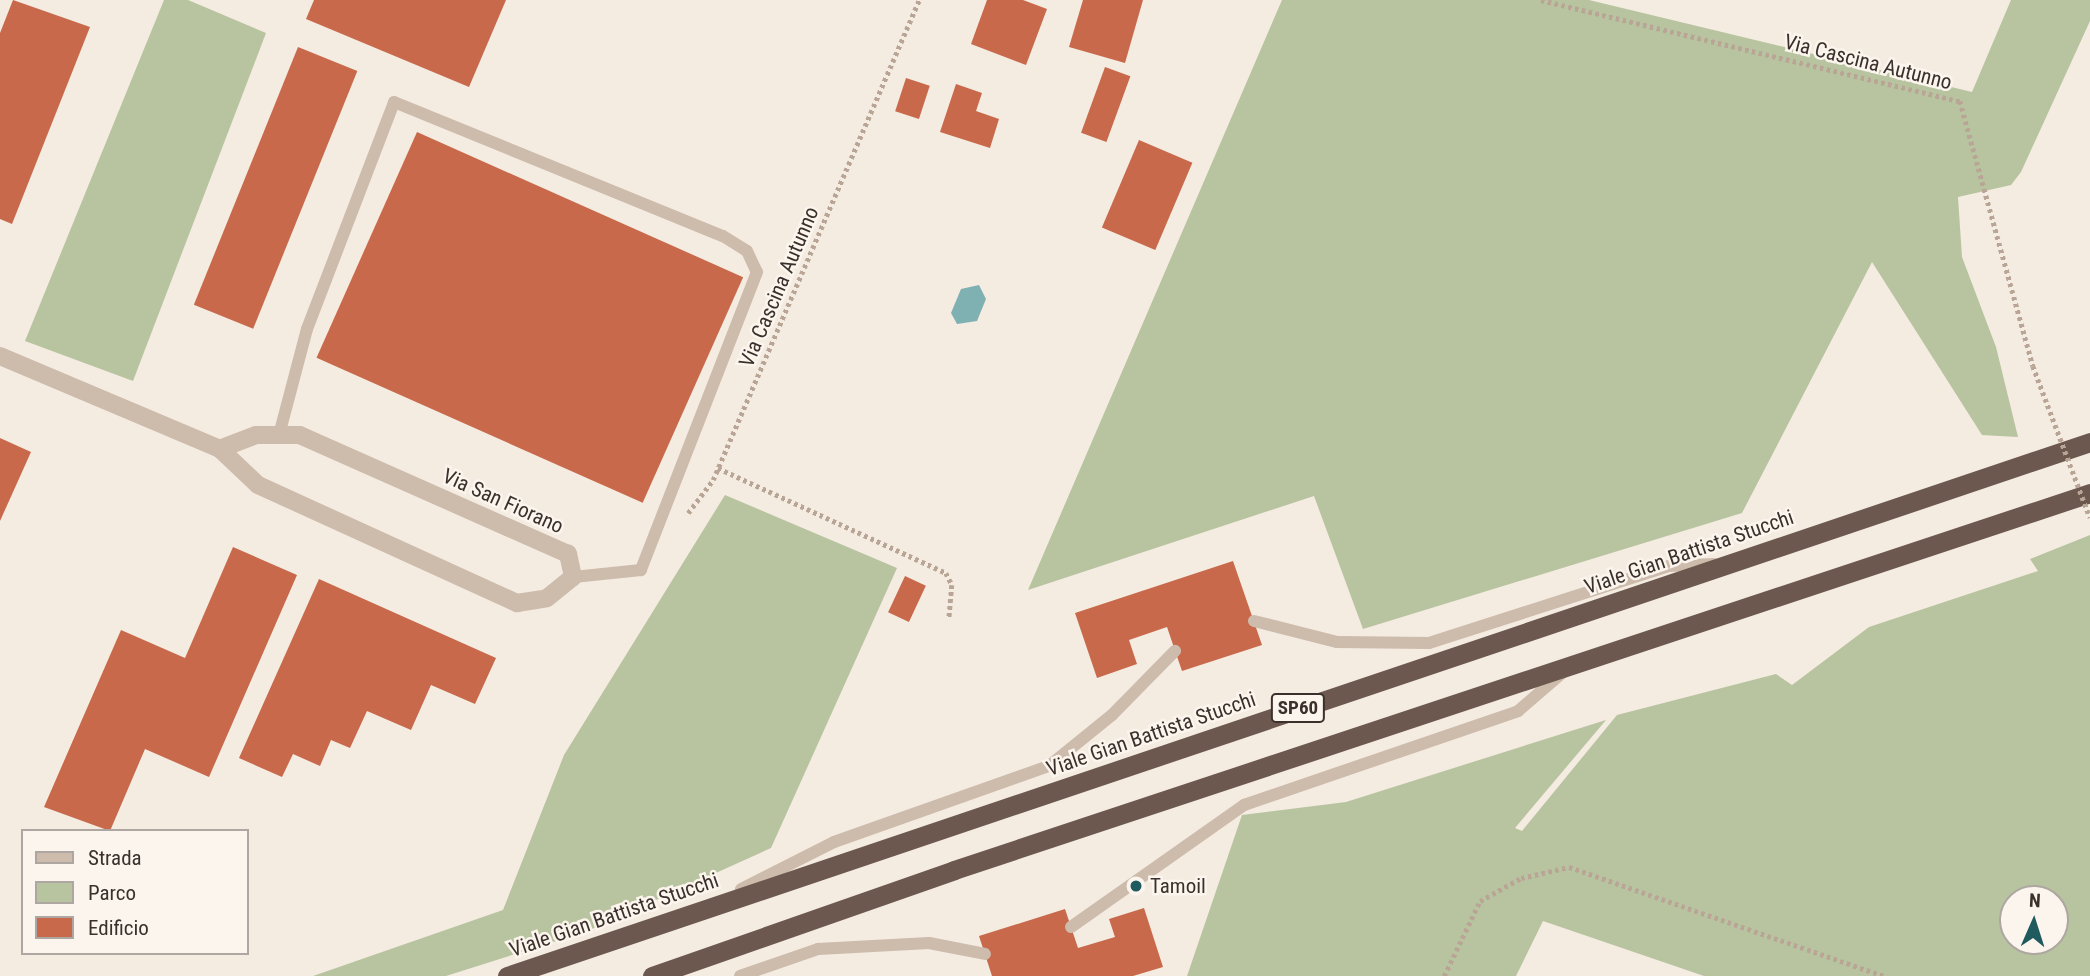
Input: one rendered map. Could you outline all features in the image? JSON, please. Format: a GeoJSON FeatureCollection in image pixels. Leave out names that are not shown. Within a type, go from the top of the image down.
{"type":"FeatureCollection","features":[{"type":"Feature","properties":{"kind":"highway","name":"Viale Gian Battista Stucchi"},"geometry":{"type":"LineString","coordinates":[[507,976],[2090,442]]}},
{"type":"Feature","properties":{"kind":"highway","name":"SP60"},"geometry":{"type":"LineString","coordinates":[[652,976],[2090,494]]}},
{"type":"Feature","properties":{"kind":"street"},"geometry":{"type":"LineString","coordinates":[[0,356],[220,449],[258,485],[517,603],[547,598],[573,577]]}},
{"type":"Feature","properties":{"kind":"street","name":"Via San Fiorano"},"geometry":{"type":"LineString","coordinates":[[220,449],[256,435],[300,435],[568,555],[573,577]]}},
{"type":"Feature","properties":{"kind":"lane"},"geometry":{"type":"LineString","coordinates":[[279,435],[290,378],[394,102],[723,236],[747,251],[757,272],[641,570],[573,577]]}},
{"type":"Feature","properties":{"kind":"lane"},"geometry":{"type":"LineString","coordinates":[[1254,621],[1337,642],[1429,643],[1669,566],[1728,563]]}},
{"type":"Feature","properties":{"kind":"lane"},"geometry":{"type":"LineString","coordinates":[[697,911],[834,842],[1049,766],[1112,715],[1175,651]]}},
{"type":"Feature","properties":{"kind":"lane"},"geometry":{"type":"LineString","coordinates":[[1071,927],[1244,805],[1518,711],[1567,669]]}},
{"type":"Feature","properties":{"kind":"lane"},"geometry":{"type":"LineString","coordinates":[[740,976],[818,949],[929,943],[985,954]]}},
{"type":"Feature","properties":{"kind":"path","name":"Via Cascina Autunno"},"geometry":{"type":"LineString","coordinates":[[679,526],[718,468],[919,0]]}},
{"type":"Feature","properties":{"kind":"path","name":"Via Cascina Autunno"},"geometry":{"type":"LineString","coordinates":[[1541,0],[1960,101],[2033,366],[2090,518]]}},
{"type":"Feature","properties":{"kind":"path"},"geometry":{"type":"LineString","coordinates":[[718,468],[946,573],[952,584],[949,617]]}},
{"type":"Feature","properties":{"kind":"path"},"geometry":{"type":"LineString","coordinates":[[1444,976],[1480,901],[1521,878],[1569,867],[1884,976]]}},
{"type":"Feature","properties":{"kind":"green space"},"geometry":{"type":"Polygon","coordinates":[[[164,0],[188,0],[266,33],[133,381],[25,341],[164,0]]]}},
{"type":"Feature","properties":{"kind":"green space"},"geometry":{"type":"Polygon","coordinates":[[[1282,0],[1589,0],[1972,92],[2011,0],[2090,0],[2090,21],[2021,172],[2011,185],[1958,197],[1962,257],[1996,347],[2018,437],[1982,435],[1872,262],[1742,513],[1363,629],[1314,496],[1028,590],[1282,0]]]}},
{"type":"Feature","properties":{"kind":"green space"},"geometry":{"type":"Polygon","coordinates":[[[725,495],[897,568],[771,848],[585,932],[446,976],[313,976],[503,910],[564,755],[725,495]]]}},
{"type":"Feature","properties":{"kind":"green space"},"geometry":{"type":"Polygon","coordinates":[[[2090,535],[2090,976],[1704,976],[1543,921],[1516,976],[1187,976],[1242,815],[1346,802],[1606,720],[1515,828],[1522,831],[1617,715],[1776,674],[1792,685],[1869,627],[2038,571],[2030,559],[2090,535]]]}},
{"type":"Feature","properties":{"kind":"water"},"geometry":{"type":"Polygon","coordinates":[[[979,285],[986,299],[977,321],[957,324],[951,313],[961,289],[979,285]]]}},
{"type":"Feature","properties":{"kind":"building"},"geometry":{"type":"Polygon","coordinates":[[[13,0],[90,27],[12,224],[0,219],[0,33],[13,0]]]}},
{"type":"Feature","properties":{"kind":"building"},"geometry":{"type":"Polygon","coordinates":[[[314,0],[506,0],[469,87],[306,19],[314,0]]]}},
{"type":"Feature","properties":{"kind":"building"},"geometry":{"type":"Polygon","coordinates":[[[987,0],[1023,0],[1047,9],[1026,65],[971,44],[987,0]]]}},
{"type":"Feature","properties":{"kind":"building"},"geometry":{"type":"Polygon","coordinates":[[[1083,0],[1143,0],[1125,63],[1069,47],[1083,0]]]}},
{"type":"Feature","properties":{"kind":"building"},"geometry":{"type":"Polygon","coordinates":[[[298,47],[357,71],[253,329],[194,305],[298,47]]]}},
{"type":"Feature","properties":{"kind":"building"},"geometry":{"type":"Polygon","coordinates":[[[1105,67],[1130,76],[1106,142],[1081,133],[1105,67]]]}},
{"type":"Feature","properties":{"kind":"building"},"geometry":{"type":"Polygon","coordinates":[[[906,78],[930,86],[919,119],[895,111],[906,78]]]}},
{"type":"Feature","properties":{"kind":"building"},"geometry":{"type":"Polygon","coordinates":[[[956,84],[982,93],[976,111],[999,119],[990,148],[940,132],[956,84]]]}},
{"type":"Feature","properties":{"kind":"building"},"geometry":{"type":"Polygon","coordinates":[[[417,132],[743,277],[643,503],[317,358],[417,132]]]}},
{"type":"Feature","properties":{"kind":"building"},"geometry":{"type":"Polygon","coordinates":[[[1139,140],[1192,163],[1155,250],[1102,227],[1139,140]]]}},
{"type":"Feature","properties":{"kind":"building"},"geometry":{"type":"Polygon","coordinates":[[[0,438],[31,452],[0,521],[0,438]]]}},
{"type":"Feature","properties":{"kind":"building"},"geometry":{"type":"Polygon","coordinates":[[[233,547],[297,575],[209,777],[145,749],[111,829],[44,807],[121,630],[185,658],[233,547]]]}},
{"type":"Feature","properties":{"kind":"building"},"geometry":{"type":"Polygon","coordinates":[[[1233,561],[1262,645],[1182,671],[1167,627],[1129,640],[1137,664],[1097,678],[1075,613],[1233,561]]]}},
{"type":"Feature","properties":{"kind":"building"},"geometry":{"type":"Polygon","coordinates":[[[905,576],[926,586],[909,622],[888,612],[905,576]]]}},
{"type":"Feature","properties":{"kind":"building"},"geometry":{"type":"Polygon","coordinates":[[[319,579],[496,658],[475,704],[431,685],[411,730],[367,711],[350,748],[331,740],[320,766],[293,754],[282,777],[239,758],[319,579]]]}},
{"type":"Feature","properties":{"kind":"building"},"geometry":{"type":"Polygon","coordinates":[[[1144,908],[1163,967],[1133,976],[992,976],[979,936],[1065,909],[1078,948],[1115,937],[1109,919],[1144,908]]]}},
{"type":"Feature","properties":{"kind":"place","name":"Tamoil"},"geometry":{"type":"Point","coordinates":[1136,886]}}]}
